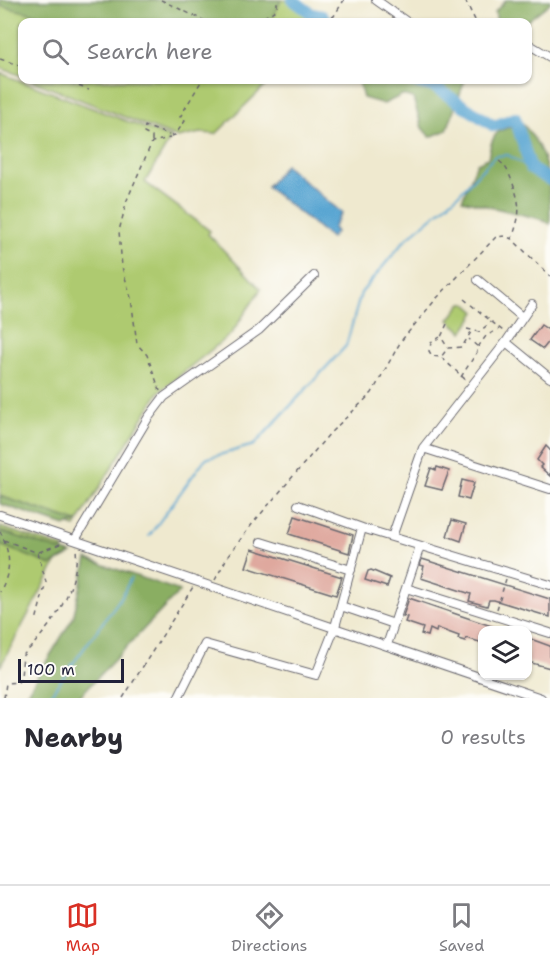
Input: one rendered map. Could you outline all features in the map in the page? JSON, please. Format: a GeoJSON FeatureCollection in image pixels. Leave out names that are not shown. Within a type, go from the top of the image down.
{"type":"FeatureCollection","features":[{"type":"Feature","properties":{"kind":"street"},"geometry":{"type":"LineString","coordinates":[[376,0],[401,18]]}},
{"type":"Feature","properties":{"kind":"street"},"geometry":{"type":"LineString","coordinates":[[532,46],[550,57]]}},
{"type":"Feature","properties":{"kind":"street"},"geometry":{"type":"LineString","coordinates":[[74,539],[148,418],[164,397],[259,330],[314,276]]}},
{"type":"Feature","properties":{"kind":"street"},"geometry":{"type":"LineString","coordinates":[[478,280],[522,317]]}},
{"type":"Feature","properties":{"kind":"street"},"geometry":{"type":"LineString","coordinates":[[392,537],[423,448],[532,304]]}},
{"type":"Feature","properties":{"kind":"street"},"geometry":{"type":"LineString","coordinates":[[507,339],[550,378]]}},
{"type":"Feature","properties":{"kind":"street"},"geometry":{"type":"LineString","coordinates":[[423,448],[550,489]]}},
{"type":"Feature","properties":{"kind":"street"},"geometry":{"type":"LineString","coordinates":[[298,505],[362,528],[550,585]]}},
{"type":"Feature","properties":{"kind":"street"},"geometry":{"type":"LineString","coordinates":[[0,515],[541,698]]}},
{"type":"Feature","properties":{"kind":"street"},"geometry":{"type":"LineString","coordinates":[[178,698],[205,644],[316,675],[335,627],[362,528]]}},
{"type":"Feature","properties":{"kind":"street"},"geometry":{"type":"LineString","coordinates":[[261,542],[351,570]]}},
{"type":"Feature","properties":{"kind":"street"},"geometry":{"type":"LineString","coordinates":[[387,645],[420,546]]}},
{"type":"Feature","properties":{"kind":"street"},"geometry":{"type":"LineString","coordinates":[[406,588],[550,633]]}},
{"type":"Feature","properties":{"kind":"street"},"geometry":{"type":"LineString","coordinates":[[341,606],[394,624]]}},
{"type":"Feature","properties":{"kind":"path"},"geometry":{"type":"LineString","coordinates":[[161,0],[199,18]]}},
{"type":"Feature","properties":{"kind":"path"},"geometry":{"type":"LineString","coordinates":[[262,18],[277,9],[278,0]]}},
{"type":"Feature","properties":{"kind":"path"},"geometry":{"type":"LineString","coordinates":[[331,18],[344,0]]}},
{"type":"Feature","properties":{"kind":"path"},"geometry":{"type":"LineString","coordinates":[[465,0],[474,18]]}},
{"type":"Feature","properties":{"kind":"path"},"geometry":{"type":"LineString","coordinates":[[0,59],[18,65]]}},
{"type":"Feature","properties":{"kind":"path"},"geometry":{"type":"LineString","coordinates":[[73,84],[89,90]]}},
{"type":"Feature","properties":{"kind":"path"},"geometry":{"type":"LineString","coordinates":[[152,142],[176,135],[185,121],[180,117],[200,84]]}},
{"type":"Feature","properties":{"kind":"path"},"geometry":{"type":"LineString","coordinates":[[164,397],[147,355],[136,344],[131,298],[122,267],[119,231],[127,200],[152,142],[152,137],[144,133],[145,126],[171,136]]}},
{"type":"Feature","properties":{"kind":"path"},"geometry":{"type":"LineString","coordinates":[[499,161],[507,166],[520,201],[519,220],[512,239]]}},
{"type":"Feature","properties":{"kind":"path"},"geometry":{"type":"LineString","coordinates":[[212,586],[228,556],[253,523],[331,432],[372,393],[401,340],[436,299],[496,237],[505,236],[512,239],[550,276]]}},
{"type":"Feature","properties":{"kind":"path"},"geometry":{"type":"LineString","coordinates":[[464,299],[500,328],[507,339]]}},
{"type":"Feature","properties":{"kind":"path"},"geometry":{"type":"LineString","coordinates":[[467,329],[471,332],[479,332],[491,321]]}},
{"type":"Feature","properties":{"kind":"path"},"geometry":{"type":"LineString","coordinates":[[447,324],[441,337],[431,343],[429,351],[432,356],[441,357],[472,385]]}},
{"type":"Feature","properties":{"kind":"path"},"geometry":{"type":"LineString","coordinates":[[461,377],[471,365],[478,347],[486,336],[500,328]]}},
{"type":"Feature","properties":{"kind":"path"},"geometry":{"type":"LineString","coordinates":[[441,357],[448,348],[462,347],[469,339],[471,332]]}},
{"type":"Feature","properties":{"kind":"path"},"geometry":{"type":"LineString","coordinates":[[441,337],[448,348]]}},
{"type":"Feature","properties":{"kind":"path"},"geometry":{"type":"LineString","coordinates":[[469,339],[478,347]]}},
{"type":"Feature","properties":{"kind":"path"},"geometry":{"type":"LineString","coordinates":[[0,531],[8,550],[9,574],[0,592]]}},
{"type":"Feature","properties":{"kind":"path"},"geometry":{"type":"LineString","coordinates":[[4,540],[38,553],[74,539],[78,563],[64,601],[46,632],[23,655],[21,677],[18,682],[6,683],[4,698]]}},
{"type":"Feature","properties":{"kind":"path"},"geometry":{"type":"LineString","coordinates":[[36,621],[46,582],[38,553]]}},
{"type":"Feature","properties":{"kind":"path"},"geometry":{"type":"LineString","coordinates":[[495,616],[508,572]]}},
{"type":"Feature","properties":{"kind":"path"},"geometry":{"type":"LineString","coordinates":[[123,698],[197,581]]}},
{"type":"Feature","properties":{"kind":"green space"},"geometry":{"type":"Polygon","coordinates":[[[0,0],[288,0],[309,18],[18,18],[18,75],[0,68],[0,0]]]}},
{"type":"Feature","properties":{"kind":"green space"},"geometry":{"type":"Polygon","coordinates":[[[0,0],[281,0],[273,18],[52,18],[0,6],[0,0]]]}},
{"type":"Feature","properties":{"kind":"green space"},"geometry":{"type":"Polygon","coordinates":[[[506,0],[550,0],[550,3],[531,18],[496,18],[495,12],[506,0]]]}},
{"type":"Feature","properties":{"kind":"green space"},"geometry":{"type":"Polygon","coordinates":[[[0,73],[18,80],[18,84],[29,84],[171,138],[145,182],[210,231],[208,234],[261,289],[231,334],[159,392],[75,527],[0,503],[0,73]]]}},
{"type":"Feature","properties":{"kind":"green space"},"geometry":{"type":"Polygon","coordinates":[[[40,84],[267,84],[216,134],[200,133],[178,138],[40,84]]]}},
{"type":"Feature","properties":{"kind":"green space"},"geometry":{"type":"Polygon","coordinates":[[[359,84],[464,84],[447,130],[430,137],[422,128],[413,98],[402,95],[384,104],[363,98],[359,84]]]}},
{"type":"Feature","properties":{"kind":"green space"},"geometry":{"type":"Polygon","coordinates":[[[523,124],[539,146],[547,170],[550,224],[544,220],[462,200],[477,163],[488,158],[497,133],[523,124]]]}},
{"type":"Feature","properties":{"kind":"green space"},"geometry":{"type":"Polygon","coordinates":[[[462,303],[466,303],[476,312],[463,332],[449,320],[462,303]]]}},
{"type":"Feature","properties":{"kind":"green space"},"geometry":{"type":"Polygon","coordinates":[[[0,496],[77,522],[65,526],[0,504],[0,496]]]}},
{"type":"Feature","properties":{"kind":"green space"},"geometry":{"type":"Polygon","coordinates":[[[0,527],[64,548],[0,667],[0,527]]]}},
{"type":"Feature","properties":{"kind":"green space"},"geometry":{"type":"Polygon","coordinates":[[[0,531],[72,554],[51,565],[0,545],[0,531]]]}},
{"type":"Feature","properties":{"kind":"green space"},"geometry":{"type":"Polygon","coordinates":[[[87,559],[180,591],[78,698],[24,698],[73,618],[87,559]]]}},
{"type":"Feature","properties":{"kind":"water"},"geometry":{"type":"Polygon","coordinates":[[[285,165],[342,213],[333,228],[336,232],[331,238],[267,187],[285,165]]]}},
{"type":"Feature","properties":{"kind":"building"},"geometry":{"type":"Polygon","coordinates":[[[541,325],[550,331],[550,340],[543,349],[530,340],[541,325]]]}},
{"type":"Feature","properties":{"kind":"building"},"geometry":{"type":"Polygon","coordinates":[[[546,446],[550,450],[550,476],[540,467],[542,465],[537,460],[546,446]]]}},
{"type":"Feature","properties":{"kind":"building"},"geometry":{"type":"Polygon","coordinates":[[[437,467],[449,471],[442,490],[425,486],[431,468],[436,470],[437,467]]]}},
{"type":"Feature","properties":{"kind":"building"},"geometry":{"type":"Polygon","coordinates":[[[462,480],[474,483],[469,500],[458,497],[462,480]]]}},
{"type":"Feature","properties":{"kind":"building"},"geometry":{"type":"Polygon","coordinates":[[[295,516],[353,535],[349,553],[289,534],[295,516]]]}},
{"type":"Feature","properties":{"kind":"building"},"geometry":{"type":"Polygon","coordinates":[[[452,520],[466,524],[461,541],[447,536],[452,520]]]}},
{"type":"Feature","properties":{"kind":"building"},"geometry":{"type":"Polygon","coordinates":[[[252,549],[342,577],[336,595],[246,567],[252,549]]]}},
{"type":"Feature","properties":{"kind":"building"},"geometry":{"type":"Polygon","coordinates":[[[422,559],[550,599],[550,617],[494,600],[489,600],[487,606],[469,601],[471,594],[421,578],[424,566],[420,565],[422,559]]]}},
{"type":"Feature","properties":{"kind":"building"},"geometry":{"type":"Polygon","coordinates":[[[371,570],[390,578],[387,587],[365,580],[368,571],[371,570]]]}},
{"type":"Feature","properties":{"kind":"building"},"geometry":{"type":"Polygon","coordinates":[[[409,598],[491,626],[478,626],[478,642],[466,638],[465,641],[458,639],[459,636],[437,628],[436,632],[430,629],[428,636],[421,634],[423,628],[405,622],[407,617],[403,616],[409,598]]]}},
{"type":"Feature","properties":{"kind":"building"},"geometry":{"type":"Polygon","coordinates":[[[532,639],[550,646],[550,668],[532,663],[532,639]]]}},
{"type":"Feature","properties":{"kind":"waterway"},"geometry":{"type":"LineString","coordinates":[[293,0],[312,14],[324,18]]}},
{"type":"Feature","properties":{"kind":"waterway"},"geometry":{"type":"LineString","coordinates":[[423,84],[435,87],[494,126],[515,118],[531,169],[550,180]]}},
{"type":"Feature","properties":{"kind":"waterway"},"geometry":{"type":"LineString","coordinates":[[149,536],[205,459],[254,445],[346,346],[361,293],[405,240],[458,195],[495,156],[508,155],[531,169]]}},
{"type":"Feature","properties":{"kind":"waterway"},"geometry":{"type":"LineString","coordinates":[[48,698],[122,596],[131,578]]}}]}
